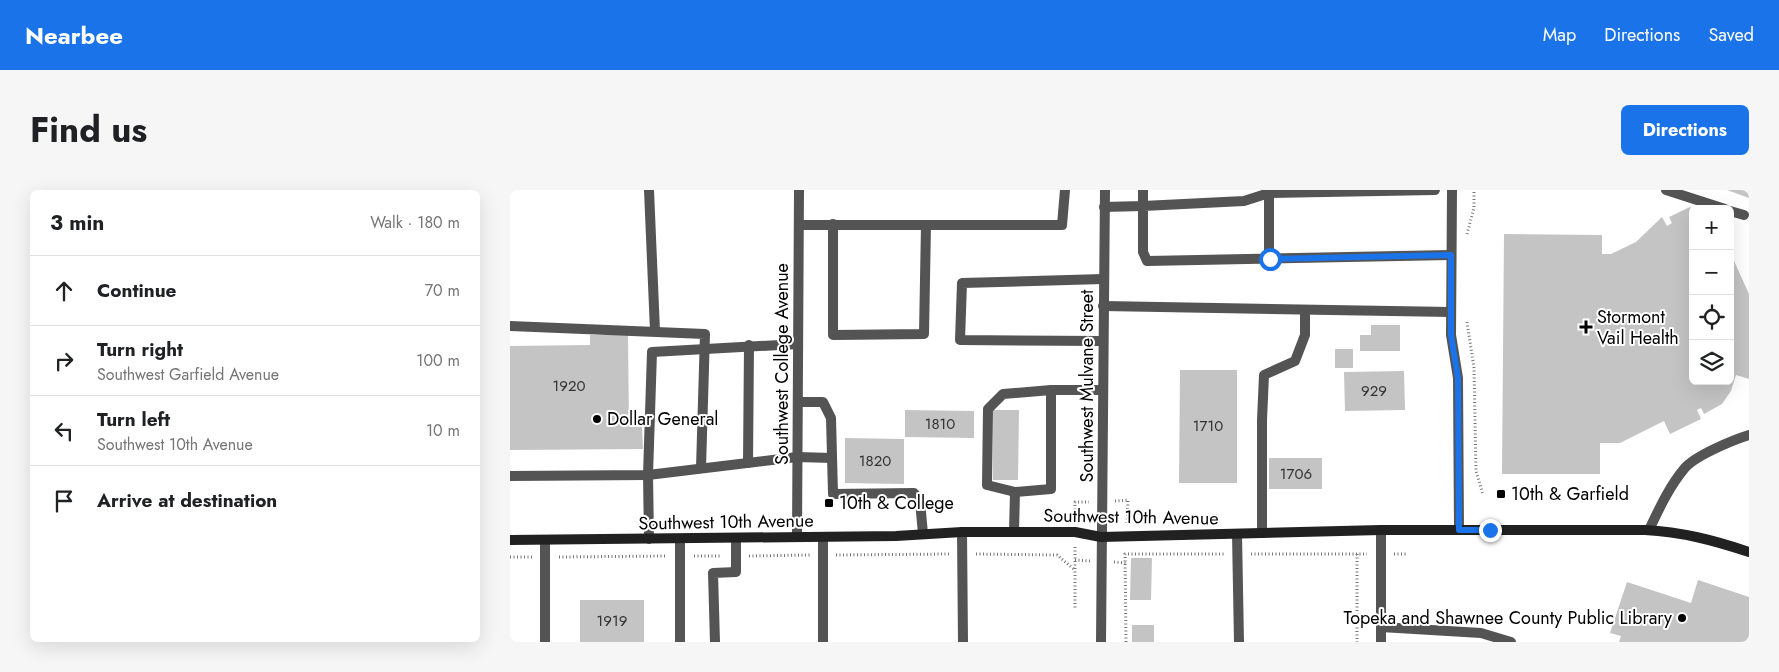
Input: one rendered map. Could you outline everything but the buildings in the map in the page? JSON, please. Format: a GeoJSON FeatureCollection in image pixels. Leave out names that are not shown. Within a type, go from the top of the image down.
{"type":"FeatureCollection","features":[{"type":"Feature","properties":{"kind":"main road","name":"Southwest 10th Avenue"},"geometry":{"type":"LineString","coordinates":[[510,540],[797,538],[962,532],[1076,532],[1101,536],[1381,530],[1650,530],[1692,535],[1749,552]]}},
{"type":"Feature","properties":{"kind":"street"},"geometry":{"type":"LineString","coordinates":[[649,190],[655,331]]}},
{"type":"Feature","properties":{"kind":"street","name":"Southwest College Avenue"},"geometry":{"type":"LineString","coordinates":[[797,538],[799,190]]}},
{"type":"Feature","properties":{"kind":"street"},"geometry":{"type":"LineString","coordinates":[[799,224],[1062,224],[1065,190]]}},
{"type":"Feature","properties":{"kind":"street","name":"Southwest Mulvane Street"},"geometry":{"type":"LineString","coordinates":[[1101,642],[1105,190]]}},
{"type":"Feature","properties":{"kind":"street"},"geometry":{"type":"LineString","coordinates":[[1143,190],[1143,252],[1147,261],[1451,255]]}},
{"type":"Feature","properties":{"kind":"street"},"geometry":{"type":"LineString","coordinates":[[1244,190],[1244,201]]}},
{"type":"Feature","properties":{"kind":"street"},"geometry":{"type":"LineString","coordinates":[[1104,207],[1244,201],[1269,193],[1435,190]]}},
{"type":"Feature","properties":{"kind":"street"},"geometry":{"type":"LineString","coordinates":[[1452,190],[1451,335],[1458,378],[1459,530]]}},
{"type":"Feature","properties":{"kind":"street"},"geometry":{"type":"LineString","coordinates":[[1666,190],[1713,205]]}},
{"type":"Feature","properties":{"kind":"street"},"geometry":{"type":"LineString","coordinates":[[1269,193],[1270,259]]}},
{"type":"Feature","properties":{"kind":"street"},"geometry":{"type":"LineString","coordinates":[[1734,211],[1744,215]]}},
{"type":"Feature","properties":{"kind":"street"},"geometry":{"type":"LineString","coordinates":[[833,224],[833,335],[924,334],[926,224]]}},
{"type":"Feature","properties":{"kind":"street"},"geometry":{"type":"LineString","coordinates":[[1103,279],[962,283],[960,340],[1103,341]]}},
{"type":"Feature","properties":{"kind":"street"},"geometry":{"type":"LineString","coordinates":[[1103,306],[1451,312]]}},
{"type":"Feature","properties":{"kind":"street"},"geometry":{"type":"LineString","coordinates":[[1262,534],[1264,375],[1295,361],[1305,335],[1305,310]]}},
{"type":"Feature","properties":{"kind":"street"},"geometry":{"type":"LineString","coordinates":[[510,326],[704,334],[701,468]]}},
{"type":"Feature","properties":{"kind":"street"},"geometry":{"type":"LineString","coordinates":[[649,539],[648,475],[652,352],[749,345],[798,344]]}},
{"type":"Feature","properties":{"kind":"street"},"geometry":{"type":"LineString","coordinates":[[748,463],[749,345]]}},
{"type":"Feature","properties":{"kind":"street"},"geometry":{"type":"LineString","coordinates":[[1051,390],[1051,489],[1015,492],[987,485],[988,409],[1003,394],[1051,390],[1103,390]]}},
{"type":"Feature","properties":{"kind":"street"},"geometry":{"type":"LineString","coordinates":[[798,402],[823,402],[831,418],[833,494],[914,493],[920,501],[923,534]]}},
{"type":"Feature","properties":{"kind":"street"},"geometry":{"type":"LineString","coordinates":[[1650,530],[1659,508],[1685,468],[1698,458],[1749,435]]}},
{"type":"Feature","properties":{"kind":"street"},"geometry":{"type":"LineString","coordinates":[[510,476],[648,475],[797,457],[832,458]]}},
{"type":"Feature","properties":{"kind":"street"},"geometry":{"type":"LineString","coordinates":[[1014,532],[1015,492]]}},
{"type":"Feature","properties":{"kind":"street"},"geometry":{"type":"LineString","coordinates":[[1381,530],[1381,642]]}},
{"type":"Feature","properties":{"kind":"street"},"geometry":{"type":"LineString","coordinates":[[962,532],[962,642]]}},
{"type":"Feature","properties":{"kind":"street"},"geometry":{"type":"LineString","coordinates":[[1238,534],[1239,642]]}},
{"type":"Feature","properties":{"kind":"street"},"geometry":{"type":"LineString","coordinates":[[823,537],[823,642]]}},
{"type":"Feature","properties":{"kind":"street"},"geometry":{"type":"LineString","coordinates":[[715,642],[713,573],[736,572],[736,538]]}},
{"type":"Feature","properties":{"kind":"street"},"geometry":{"type":"LineString","coordinates":[[680,539],[680,642]]}},
{"type":"Feature","properties":{"kind":"street"},"geometry":{"type":"LineString","coordinates":[[545,540],[545,642]]}},
{"type":"Feature","properties":{"kind":"street"},"geometry":{"type":"LineString","coordinates":[[1381,628],[1481,633],[1511,642]]}},
{"type":"Feature","properties":{"kind":"path"},"geometry":{"type":"LineString","coordinates":[[1466,236],[1474,208],[1474,190]]}},
{"type":"Feature","properties":{"kind":"path"},"geometry":{"type":"LineString","coordinates":[[1465,315],[1474,368],[1476,471],[1483,495]]}},
{"type":"Feature","properties":{"kind":"path"},"geometry":{"type":"LineString","coordinates":[[1357,554],[1357,642]]}},
{"type":"Feature","properties":{"kind":"path"},"geometry":{"type":"LineString","coordinates":[[510,557],[1057,555],[1076,570]]}},
{"type":"Feature","properties":{"kind":"path"},"geometry":{"type":"LineString","coordinates":[[1076,560],[1076,608]]}},
{"type":"Feature","properties":{"kind":"place","name":"Stormont Vail Health"},"geometry":{"type":"Point","coordinates":[1586,327]}},
{"type":"Feature","properties":{"kind":"place","name":"Dollar General"},"geometry":{"type":"Point","coordinates":[597,419]}},
{"type":"Feature","properties":{"kind":"place","name":"10th & Garfield"},"geometry":{"type":"Point","coordinates":[1501,494]}},
{"type":"Feature","properties":{"kind":"place","name":"10th & College"},"geometry":{"type":"Point","coordinates":[829,503]}},
{"type":"Feature","properties":{"kind":"place","name":"Topeka and Shawnee County Public Library"},"geometry":{"type":"Point","coordinates":[1682,618]}},
{"type":"Feature","properties":{"kind":"route"},"geometry":{"type":"LineString","coordinates":[[1270,259],[1451,255],[1451,335],[1458,378],[1459,530],[1490,530]]}}]}
